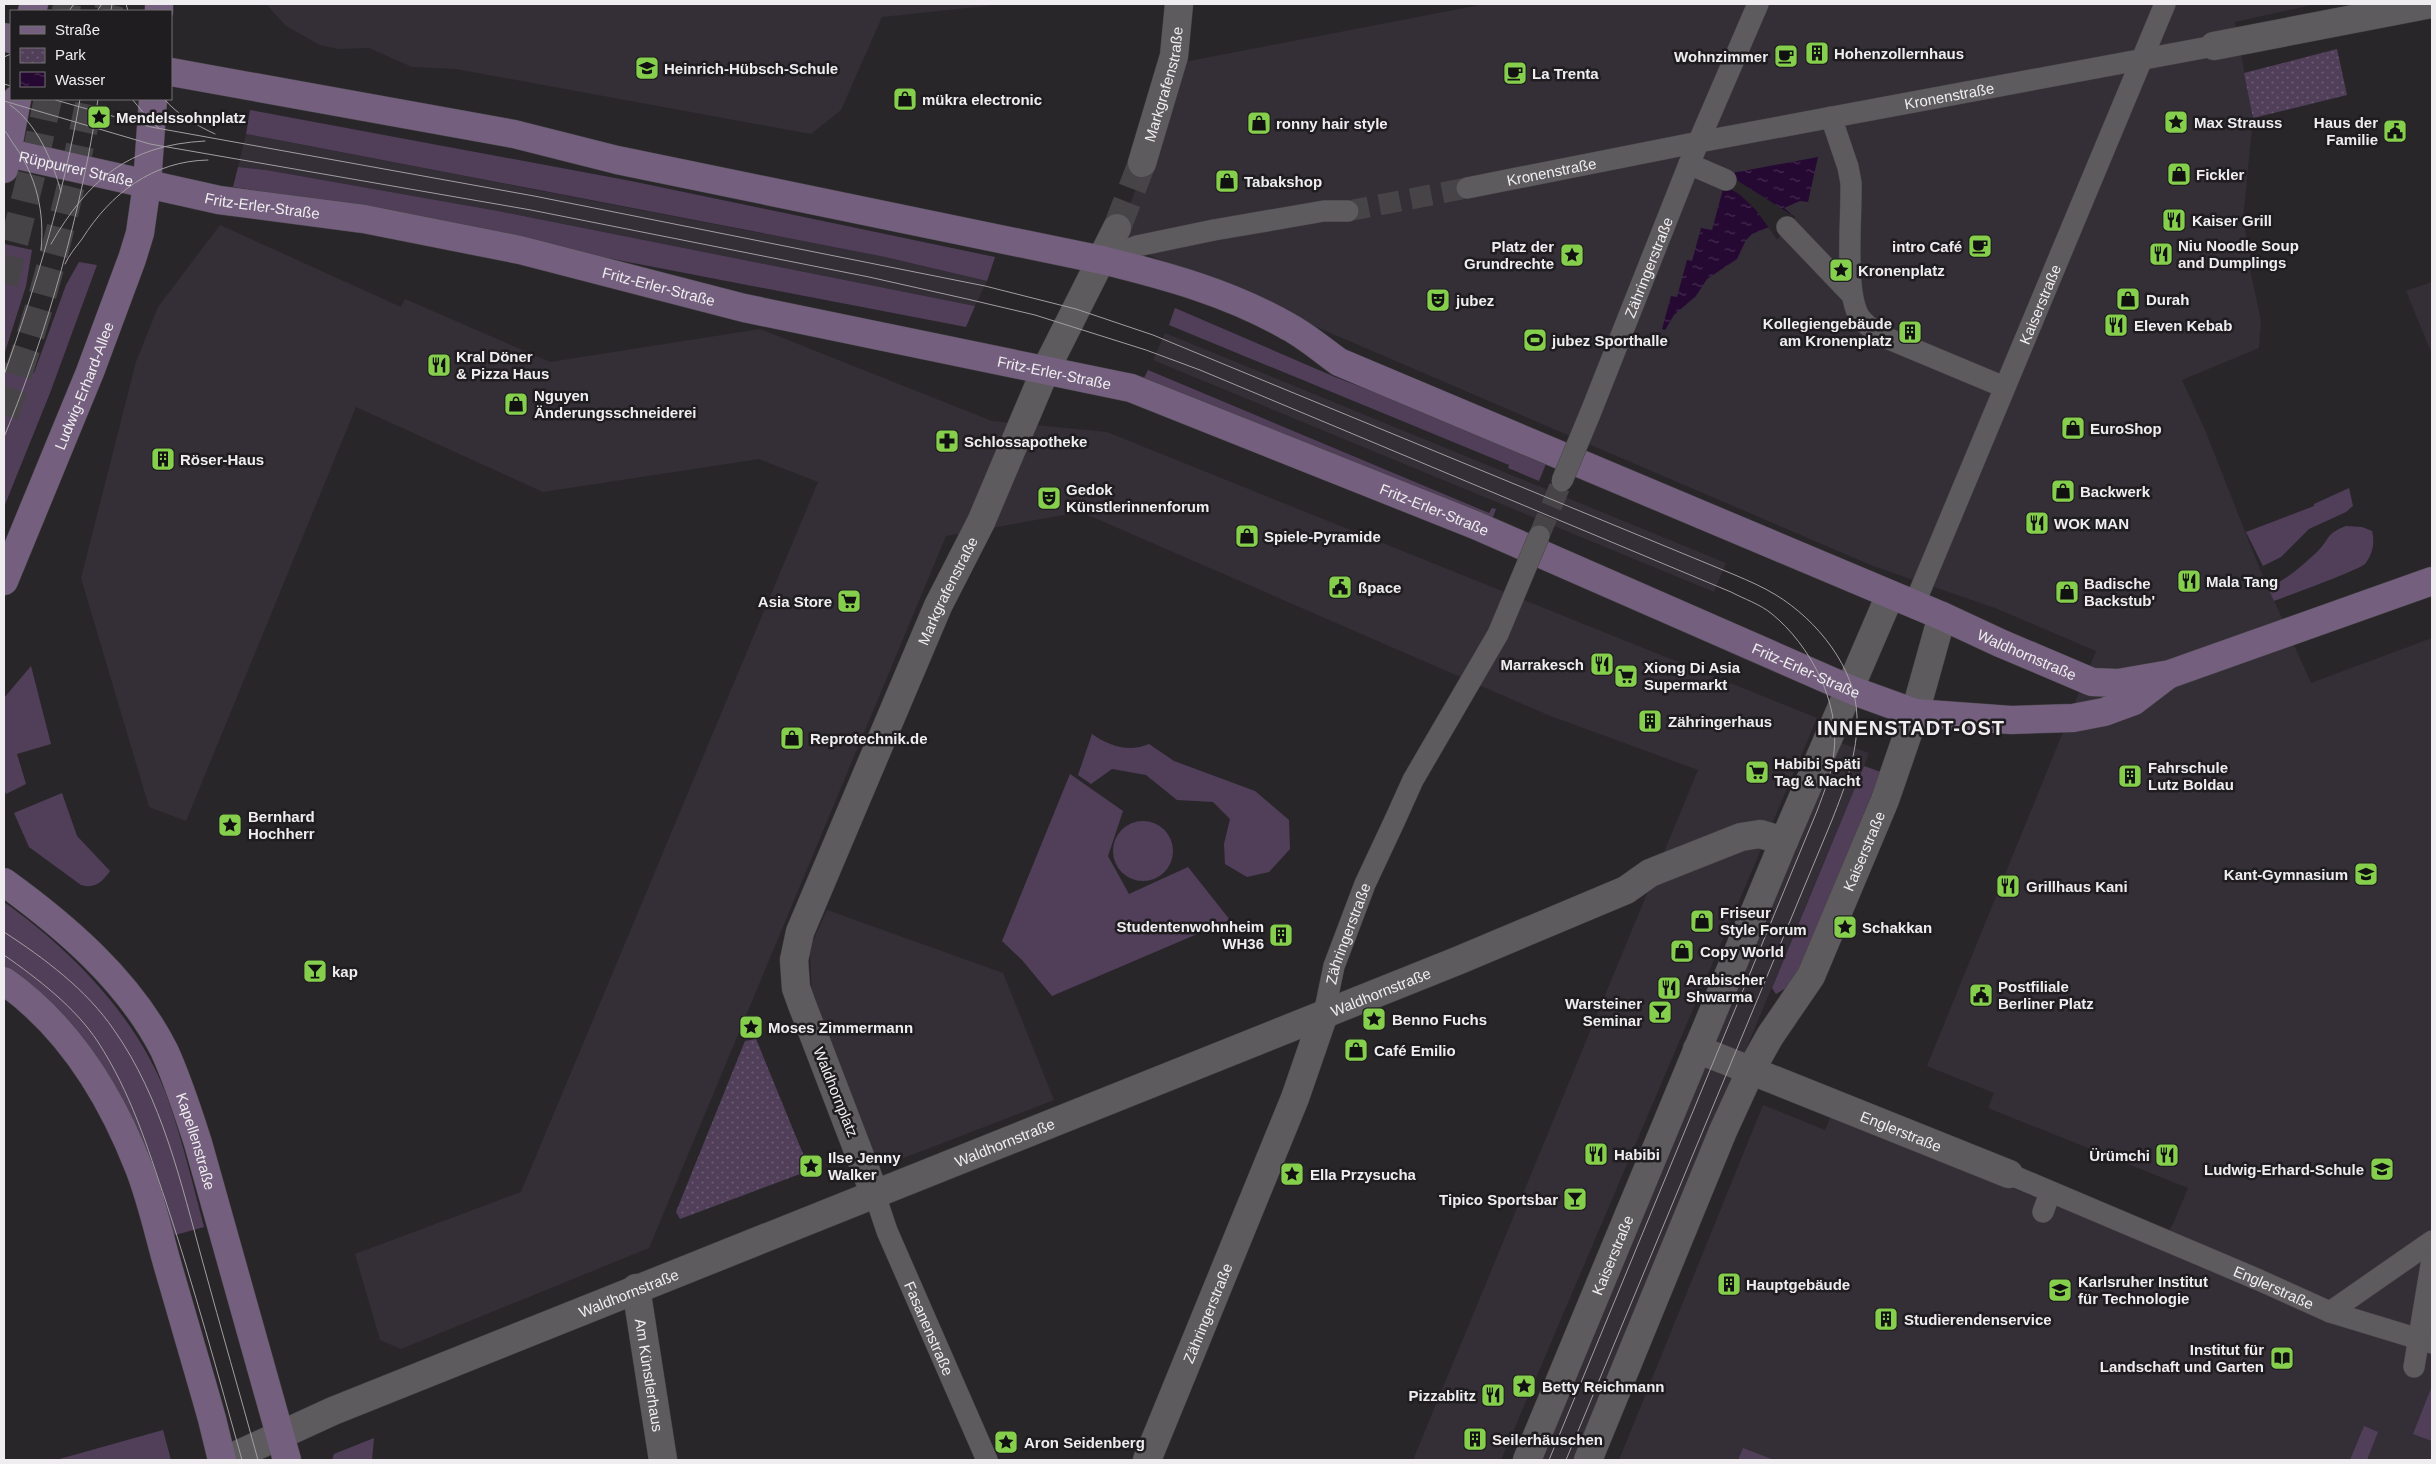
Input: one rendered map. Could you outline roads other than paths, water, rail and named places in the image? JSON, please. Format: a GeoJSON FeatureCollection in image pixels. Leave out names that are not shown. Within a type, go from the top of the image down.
{"type":"FeatureCollection","features":[{"type":"Feature","properties":{"kind":"main road"},"geometry":{"type":"LineString","coordinates":[[172,72],[514,134],[627,162],[1102,260],[1175,278],[1258,310],[1290,328],[1339,362],[1902,600]]}},
{"type":"Feature","properties":{"kind":"main road"},"geometry":{"type":"LineString","coordinates":[[5,158],[16,100]]}},
{"type":"Feature","properties":{"kind":"main road","name":"Ludwig-Erhard-Allee"},"geometry":{"type":"LineString","coordinates":[[4,581],[83,390],[132,259],[140,233],[147,184],[153,100]]}},
{"type":"Feature","properties":{"kind":"main road","name":"Rüppurrer Straße"},"geometry":{"type":"LineString","coordinates":[[5,158],[147,184]]}},
{"type":"Feature","properties":{"kind":"main road","name":"Fritz-Erler-Straße"},"geometry":{"type":"LineString","coordinates":[[147,184],[219,200],[364,219],[520,250],[744,308],[1131,388],[1475,525],[1849,689],[1915,713]]}},
{"type":"Feature","properties":{"kind":"main road","name":"Waldhornstraße"},"geometry":{"type":"LineString","coordinates":[[1902,600],[2092,682],[2118,683],[2170,674],[2432,581]]}},
{"type":"Feature","properties":{"kind":"main road","name":"Waldhornstraße"},"geometry":{"type":"LineString","coordinates":[[1915,713],[2011,720],[2073,718],[2104,712],[2134,701],[2170,674]]}},
{"type":"Feature","properties":{"kind":"main road","name":"Kapellenstraße"},"geometry":{"type":"LineString","coordinates":[[4,882],[61,928],[103,967],[142,1016],[163,1049],[198,1143],[287,1460]]}},
{"type":"Feature","properties":{"kind":"main road"},"geometry":{"type":"LineString","coordinates":[[4,981],[27,998],[50,1021],[97,1083],[118,1119],[140,1169],[224,1460]]}},
{"type":"Feature","properties":{"kind":"street","name":"Markgrafenstraße"},"geometry":{"type":"LineString","coordinates":[[1142,164],[1174,56],[1179,4]]}},
{"type":"Feature","properties":{"kind":"street","name":"Zähringerstraße"},"geometry":{"type":"LineString","coordinates":[[1562,481],[1689,164],[1758,4]]}},
{"type":"Feature","properties":{"kind":"street","name":"Kaiserstraße"},"geometry":{"type":"LineString","coordinates":[[1527,1460],[1849,689],[1902,600],[2004,387],[2166,4]]}},
{"type":"Feature","properties":{"kind":"street","name":"Kronenstraße"},"geometry":{"type":"LineString","coordinates":[[1467,188],[1699,142],[2431,4]]}},
{"type":"Feature","properties":{"kind":"street"},"geometry":{"type":"LineString","coordinates":[[1831,117],[1848,167],[1850,183],[1851,294],[1860,318],[1873,331],[2004,387]]}},
{"type":"Feature","properties":{"kind":"street"},"geometry":{"type":"LineString","coordinates":[[1689,164],[1726,180]]}},
{"type":"Feature","properties":{"kind":"street"},"geometry":{"type":"LineString","coordinates":[[1102,260],[1137,246],[1214,230],[1324,211],[1348,211]]}},
{"type":"Feature","properties":{"kind":"street"},"geometry":{"type":"LineString","coordinates":[[1787,227],[1851,294]]}},
{"type":"Feature","properties":{"kind":"street","name":"Markgrafenstraße"},"geometry":{"type":"LineString","coordinates":[[794,960],[800,932],[938,606],[981,522],[1045,371],[1117,228]]}},
{"type":"Feature","properties":{"kind":"street","name":"Zähringerstraße"},"geometry":{"type":"LineString","coordinates":[[1147,1460],[1295,1098],[1324,1014],[1334,966],[1365,884],[1413,780],[1498,634],[1539,536]]}},
{"type":"Feature","properties":{"kind":"street","name":"Kaiserstraße"},"geometry":{"type":"LineString","coordinates":[[1588,1460],[1723,1131],[1751,1070],[1770,1036],[1811,976],[1892,784],[1915,713],[1942,616]]}},
{"type":"Feature","properties":{"kind":"street","name":"Waldhornstraße"},"geometry":{"type":"LineString","coordinates":[[224,1460],[281,1434],[636,1288],[875,1195],[1593,905],[1626,890],[1650,873],[1741,837],[1760,834],[1784,841]]}},
{"type":"Feature","properties":{"kind":"street","name":"Waldhornplatz"},"geometry":{"type":"LineString","coordinates":[[794,960],[796,988],[800,1002],[875,1195]]}},
{"type":"Feature","properties":{"kind":"street"},"geometry":{"type":"LineString","coordinates":[[1698,1050],[1751,1070]]}},
{"type":"Feature","properties":{"kind":"street","name":"Englerstraße"},"geometry":{"type":"LineString","coordinates":[[1751,1070],[2009,1174],[2047,1203],[2259,1280],[2330,1312],[2425,1341]]}},
{"type":"Feature","properties":{"kind":"street","name":"Fasanenstraße"},"geometry":{"type":"LineString","coordinates":[[875,1195],[887,1231],[987,1460]]}},
{"type":"Feature","properties":{"kind":"street","name":"Englerstraße"},"geometry":{"type":"LineString","coordinates":[[2330,1312],[2432,1241]]}},
{"type":"Feature","properties":{"kind":"street"},"geometry":{"type":"LineString","coordinates":[[2414,1367],[2425,1341],[2432,1259]]}},
{"type":"Feature","properties":{"kind":"street","name":"Am Künstlerhaus"},"geometry":{"type":"LineString","coordinates":[[636,1288],[663,1460]]}},
{"type":"Feature","properties":{"kind":"water"},"geometry":{"type":"Polygon","coordinates":[[[1818,157],[1808,202],[1800,201],[1784,208],[1795,217],[1777,239],[1769,227],[1752,234],[1746,240],[1737,259],[1707,279],[1696,296],[1674,315],[1665,330],[1662,329],[1671,296],[1677,297],[1687,260],[1692,261],[1701,228],[1712,230],[1727,174],[1818,157]]]}},
{"type":"Feature","properties":{"kind":"tunnel"},"geometry":{"type":"LineString","coordinates":[[66,10],[67,4]]}},
{"type":"Feature","properties":{"kind":"tunnel"},"geometry":{"type":"LineString","coordinates":[[108,10],[110,4]]}},
{"type":"Feature","properties":{"kind":"tunnel"},"geometry":{"type":"LineString","coordinates":[[4,283],[48,100]]}},
{"type":"Feature","properties":{"kind":"tunnel"},"geometry":{"type":"LineString","coordinates":[[4,415],[30,337],[53,258],[90,100]]}},
{"type":"Feature","properties":{"kind":"tunnel"},"geometry":{"type":"LineString","coordinates":[[1117,228],[1142,163]]}},
{"type":"Feature","properties":{"kind":"tunnel"},"geometry":{"type":"LineString","coordinates":[[1348,211],[1467,188]]}},
{"type":"Feature","properties":{"kind":"tunnel"},"geometry":{"type":"LineString","coordinates":[[1539,536],[1562,481]]}},
{"type":"Feature","properties":{"kind":"tram line"},"geometry":{"type":"LineString","coordinates":[[70,10],[74,4]]}},
{"type":"Feature","properties":{"kind":"tram line"},"geometry":{"type":"LineString","coordinates":[[98,10],[102,4]]}},
{"type":"Feature","properties":{"kind":"tram line"},"geometry":{"type":"LineString","coordinates":[[111,10],[112,4]]}},
{"type":"Feature","properties":{"kind":"tram line"},"geometry":{"type":"LineString","coordinates":[[126,4],[128,10]]}},
{"type":"Feature","properties":{"kind":"tram line"},"geometry":{"type":"LineString","coordinates":[[4,57],[10,54]]}},
{"type":"Feature","properties":{"kind":"tram line"},"geometry":{"type":"LineString","coordinates":[[4,84],[10,86]]}},
{"type":"Feature","properties":{"kind":"tram line"},"geometry":{"type":"LineString","coordinates":[[56,100],[151,127],[534,196],[985,286],[1076,309],[1153,335],[1735,575],[1776,595],[1806,618],[1832,647],[1850,681],[1857,717],[1857,730],[1850,770],[1832,820],[1566,1460]]}},
{"type":"Feature","properties":{"kind":"tram line"},"geometry":{"type":"LineString","coordinates":[[4,375],[48,239],[66,170],[80,100]]}},
{"type":"Feature","properties":{"kind":"tram line"},"geometry":{"type":"LineString","coordinates":[[4,437],[35,356],[61,271],[83,184],[98,100]]}},
{"type":"Feature","properties":{"kind":"tram line"},"geometry":{"type":"LineString","coordinates":[[133,100],[151,122],[159,128]]}},
{"type":"Feature","properties":{"kind":"tram line"},"geometry":{"type":"LineString","coordinates":[[165,100],[188,119],[215,134]]}},
{"type":"Feature","properties":{"kind":"tram line"},"geometry":{"type":"LineString","coordinates":[[4,101],[150,144],[531,210],[869,277],[1035,315],[1146,350],[1200,370],[1731,592],[1757,604],[1772,614],[1799,642],[1810,658],[1820,676],[1827,695],[1835,733],[1830,775],[1817,811],[1549,1460]]}},
{"type":"Feature","properties":{"kind":"tram line"},"geometry":{"type":"LineString","coordinates":[[10,105],[28,122],[43,144],[61,192]]}},
{"type":"Feature","properties":{"kind":"tram line"},"geometry":{"type":"LineString","coordinates":[[4,130],[22,158],[34,182],[42,222],[41,250]]}},
{"type":"Feature","properties":{"kind":"tram line"},"geometry":{"type":"LineString","coordinates":[[51,244],[80,201],[113,170],[132,158],[154,150],[178,144],[205,141]]}},
{"type":"Feature","properties":{"kind":"tram line"},"geometry":{"type":"LineString","coordinates":[[65,264],[93,222],[106,207],[135,183],[169,166],[208,160]]}},
{"type":"Feature","properties":{"kind":"tram line"},"geometry":{"type":"LineString","coordinates":[[4,932],[49,964],[91,1001],[114,1030],[131,1056],[145,1084],[178,1172],[258,1460]]}},
{"type":"Feature","properties":{"kind":"tram line"},"geometry":{"type":"LineString","coordinates":[[4,955],[43,984],[67,1005],[89,1029],[110,1061],[129,1100],[166,1202],[242,1460]]}},
{"type":"Feature","properties":{"kind":"place","name":"Hohenzollernhaus"},"geometry":{"type":"Point","coordinates":[1817,53]}},
{"type":"Feature","properties":{"kind":"place","name":"Wohnzimmer"},"geometry":{"type":"Point","coordinates":[1786,56]}},
{"type":"Feature","properties":{"kind":"place","name":"Heinrich-Hübsch-Schule"},"geometry":{"type":"Point","coordinates":[647,68]}},
{"type":"Feature","properties":{"kind":"place","name":"La Trenta"},"geometry":{"type":"Point","coordinates":[1515,73]}},
{"type":"Feature","properties":{"kind":"place","name":"mükra electronic"},"geometry":{"type":"Point","coordinates":[905,99]}},
{"type":"Feature","properties":{"kind":"place","name":"Mendelssohnplatz"},"geometry":{"type":"Point","coordinates":[99,117]}},
{"type":"Feature","properties":{"kind":"place","name":"Max Strauss"},"geometry":{"type":"Point","coordinates":[2176,122]}},
{"type":"Feature","properties":{"kind":"place","name":"ronny hair style"},"geometry":{"type":"Point","coordinates":[1259,123]}},
{"type":"Feature","properties":{"kind":"place","name":"Haus der Familie"},"geometry":{"type":"Point","coordinates":[2395,131]}},
{"type":"Feature","properties":{"kind":"place","name":"Fickler"},"geometry":{"type":"Point","coordinates":[2179,174]}},
{"type":"Feature","properties":{"kind":"place","name":"Tabakshop"},"geometry":{"type":"Point","coordinates":[1227,181]}},
{"type":"Feature","properties":{"kind":"place","name":"Kaiser Grill"},"geometry":{"type":"Point","coordinates":[2174,220]}},
{"type":"Feature","properties":{"kind":"place","name":"intro Café"},"geometry":{"type":"Point","coordinates":[1980,246]}},
{"type":"Feature","properties":{"kind":"place","name":"Niu Noodle Soup and Dumplings"},"geometry":{"type":"Point","coordinates":[2161,254]}},
{"type":"Feature","properties":{"kind":"place","name":"Platz der Grundrechte"},"geometry":{"type":"Point","coordinates":[1572,255]}},
{"type":"Feature","properties":{"kind":"place","name":"Kronenplatz"},"geometry":{"type":"Point","coordinates":[1841,270]}},
{"type":"Feature","properties":{"kind":"place","name":"Durah"},"geometry":{"type":"Point","coordinates":[2128,299]}},
{"type":"Feature","properties":{"kind":"place","name":"jubez"},"geometry":{"type":"Point","coordinates":[1438,300]}},
{"type":"Feature","properties":{"kind":"place","name":"Eleven Kebab"},"geometry":{"type":"Point","coordinates":[2116,325]}},
{"type":"Feature","properties":{"kind":"place","name":"Kollegiengebäude am Kronenplatz"},"geometry":{"type":"Point","coordinates":[1910,332]}},
{"type":"Feature","properties":{"kind":"place","name":"jubez Sporthalle"},"geometry":{"type":"Point","coordinates":[1535,340]}},
{"type":"Feature","properties":{"kind":"place","name":"Kral Döner & Pizza Haus"},"geometry":{"type":"Point","coordinates":[439,365]}},
{"type":"Feature","properties":{"kind":"place","name":"Nguyen Änderungsschneiderei"},"geometry":{"type":"Point","coordinates":[516,404]}},
{"type":"Feature","properties":{"kind":"place","name":"EuroShop"},"geometry":{"type":"Point","coordinates":[2073,428]}},
{"type":"Feature","properties":{"kind":"place","name":"Schlossapotheke"},"geometry":{"type":"Point","coordinates":[947,441]}},
{"type":"Feature","properties":{"kind":"place","name":"Röser-Haus"},"geometry":{"type":"Point","coordinates":[163,459]}},
{"type":"Feature","properties":{"kind":"place","name":"Backwerk"},"geometry":{"type":"Point","coordinates":[2063,491]}},
{"type":"Feature","properties":{"kind":"place","name":"Gedok Künstlerinnenforum"},"geometry":{"type":"Point","coordinates":[1049,498]}},
{"type":"Feature","properties":{"kind":"place","name":"WOK MAN"},"geometry":{"type":"Point","coordinates":[2037,523]}},
{"type":"Feature","properties":{"kind":"place","name":"Spiele-Pyramide"},"geometry":{"type":"Point","coordinates":[1247,536]}},
{"type":"Feature","properties":{"kind":"place","name":"Mala Tang"},"geometry":{"type":"Point","coordinates":[2189,581]}},
{"type":"Feature","properties":{"kind":"place","name":"ßpace"},"geometry":{"type":"Point","coordinates":[1340,587]}},
{"type":"Feature","properties":{"kind":"place","name":"Badische Backstub'"},"geometry":{"type":"Point","coordinates":[2067,592]}},
{"type":"Feature","properties":{"kind":"place","name":"Asia Store"},"geometry":{"type":"Point","coordinates":[849,601]}},
{"type":"Feature","properties":{"kind":"place","name":"Marrakesch"},"geometry":{"type":"Point","coordinates":[1602,664]}},
{"type":"Feature","properties":{"kind":"place","name":"Xiong Di Asia Supermarkt"},"geometry":{"type":"Point","coordinates":[1626,676]}},
{"type":"Feature","properties":{"kind":"place","name":"Zähringerhaus"},"geometry":{"type":"Point","coordinates":[1650,721]}},
{"type":"Feature","properties":{"kind":"place","name":"Reprotechnik.de"},"geometry":{"type":"Point","coordinates":[792,738]}},
{"type":"Feature","properties":{"kind":"place","name":"Habibi Späti Tag & Nacht"},"geometry":{"type":"Point","coordinates":[1757,772]}},
{"type":"Feature","properties":{"kind":"place","name":"Fahrschule Lutz Boldau"},"geometry":{"type":"Point","coordinates":[2130,776]}},
{"type":"Feature","properties":{"kind":"place","name":"Bernhard Hochherr"},"geometry":{"type":"Point","coordinates":[230,825]}},
{"type":"Feature","properties":{"kind":"place","name":"Kant-Gymnasium"},"geometry":{"type":"Point","coordinates":[2366,874]}},
{"type":"Feature","properties":{"kind":"place","name":"Grillhaus Kani"},"geometry":{"type":"Point","coordinates":[2008,886]}},
{"type":"Feature","properties":{"kind":"place","name":"Friseur Style Forum"},"geometry":{"type":"Point","coordinates":[1702,921]}},
{"type":"Feature","properties":{"kind":"place","name":"Schakkan"},"geometry":{"type":"Point","coordinates":[1845,927]}},
{"type":"Feature","properties":{"kind":"place","name":"Studentenwohnheim WH36"},"geometry":{"type":"Point","coordinates":[1281,935]}},
{"type":"Feature","properties":{"kind":"place","name":"Copy World"},"geometry":{"type":"Point","coordinates":[1682,951]}},
{"type":"Feature","properties":{"kind":"place","name":"kap"},"geometry":{"type":"Point","coordinates":[315,971]}},
{"type":"Feature","properties":{"kind":"place","name":"Arabischer Shwarma"},"geometry":{"type":"Point","coordinates":[1669,988]}},
{"type":"Feature","properties":{"kind":"place","name":"Postfiliale Berliner Platz"},"geometry":{"type":"Point","coordinates":[1981,995]}},
{"type":"Feature","properties":{"kind":"place","name":"Warsteiner Seminar"},"geometry":{"type":"Point","coordinates":[1660,1012]}},
{"type":"Feature","properties":{"kind":"place","name":"Benno Fuchs"},"geometry":{"type":"Point","coordinates":[1374,1019]}},
{"type":"Feature","properties":{"kind":"place","name":"Moses Zimmermann"},"geometry":{"type":"Point","coordinates":[751,1027]}},
{"type":"Feature","properties":{"kind":"place","name":"Café Emilio"},"geometry":{"type":"Point","coordinates":[1356,1050]}},
{"type":"Feature","properties":{"kind":"place","name":"Habibi"},"geometry":{"type":"Point","coordinates":[1596,1154]}},
{"type":"Feature","properties":{"kind":"place","name":"Ürümchi"},"geometry":{"type":"Point","coordinates":[2167,1155]}},
{"type":"Feature","properties":{"kind":"place","name":"Ilse Jenny Walker"},"geometry":{"type":"Point","coordinates":[811,1166]}},
{"type":"Feature","properties":{"kind":"place","name":"Ludwig-Erhard-Schule"},"geometry":{"type":"Point","coordinates":[2382,1169]}},
{"type":"Feature","properties":{"kind":"place","name":"Ella Przysucha"},"geometry":{"type":"Point","coordinates":[1292,1174]}},
{"type":"Feature","properties":{"kind":"place","name":"Tipico Sportsbar"},"geometry":{"type":"Point","coordinates":[1575,1199]}},
{"type":"Feature","properties":{"kind":"place","name":"Hauptgebäude"},"geometry":{"type":"Point","coordinates":[1729,1284]}},
{"type":"Feature","properties":{"kind":"place","name":"Karlsruher Institut für Technologie"},"geometry":{"type":"Point","coordinates":[2060,1290]}},
{"type":"Feature","properties":{"kind":"place","name":"Studierendenservice"},"geometry":{"type":"Point","coordinates":[1886,1319]}},
{"type":"Feature","properties":{"kind":"place","name":"Institut für Landschaft und Garten"},"geometry":{"type":"Point","coordinates":[2282,1358]}},
{"type":"Feature","properties":{"kind":"place","name":"Betty Reichmann"},"geometry":{"type":"Point","coordinates":[1524,1386]}},
{"type":"Feature","properties":{"kind":"place","name":"Pizzablitz"},"geometry":{"type":"Point","coordinates":[1493,1395]}},
{"type":"Feature","properties":{"kind":"place","name":"Seilerhäuschen"},"geometry":{"type":"Point","coordinates":[1475,1439]}},
{"type":"Feature","properties":{"kind":"place","name":"Aron Seidenberg"},"geometry":{"type":"Point","coordinates":[1006,1442]}},
{"type":"Feature","properties":{"kind":"district","name":"INNENSTADT-OST"},"geometry":{"type":"Point","coordinates":[1911,728]}}]}
